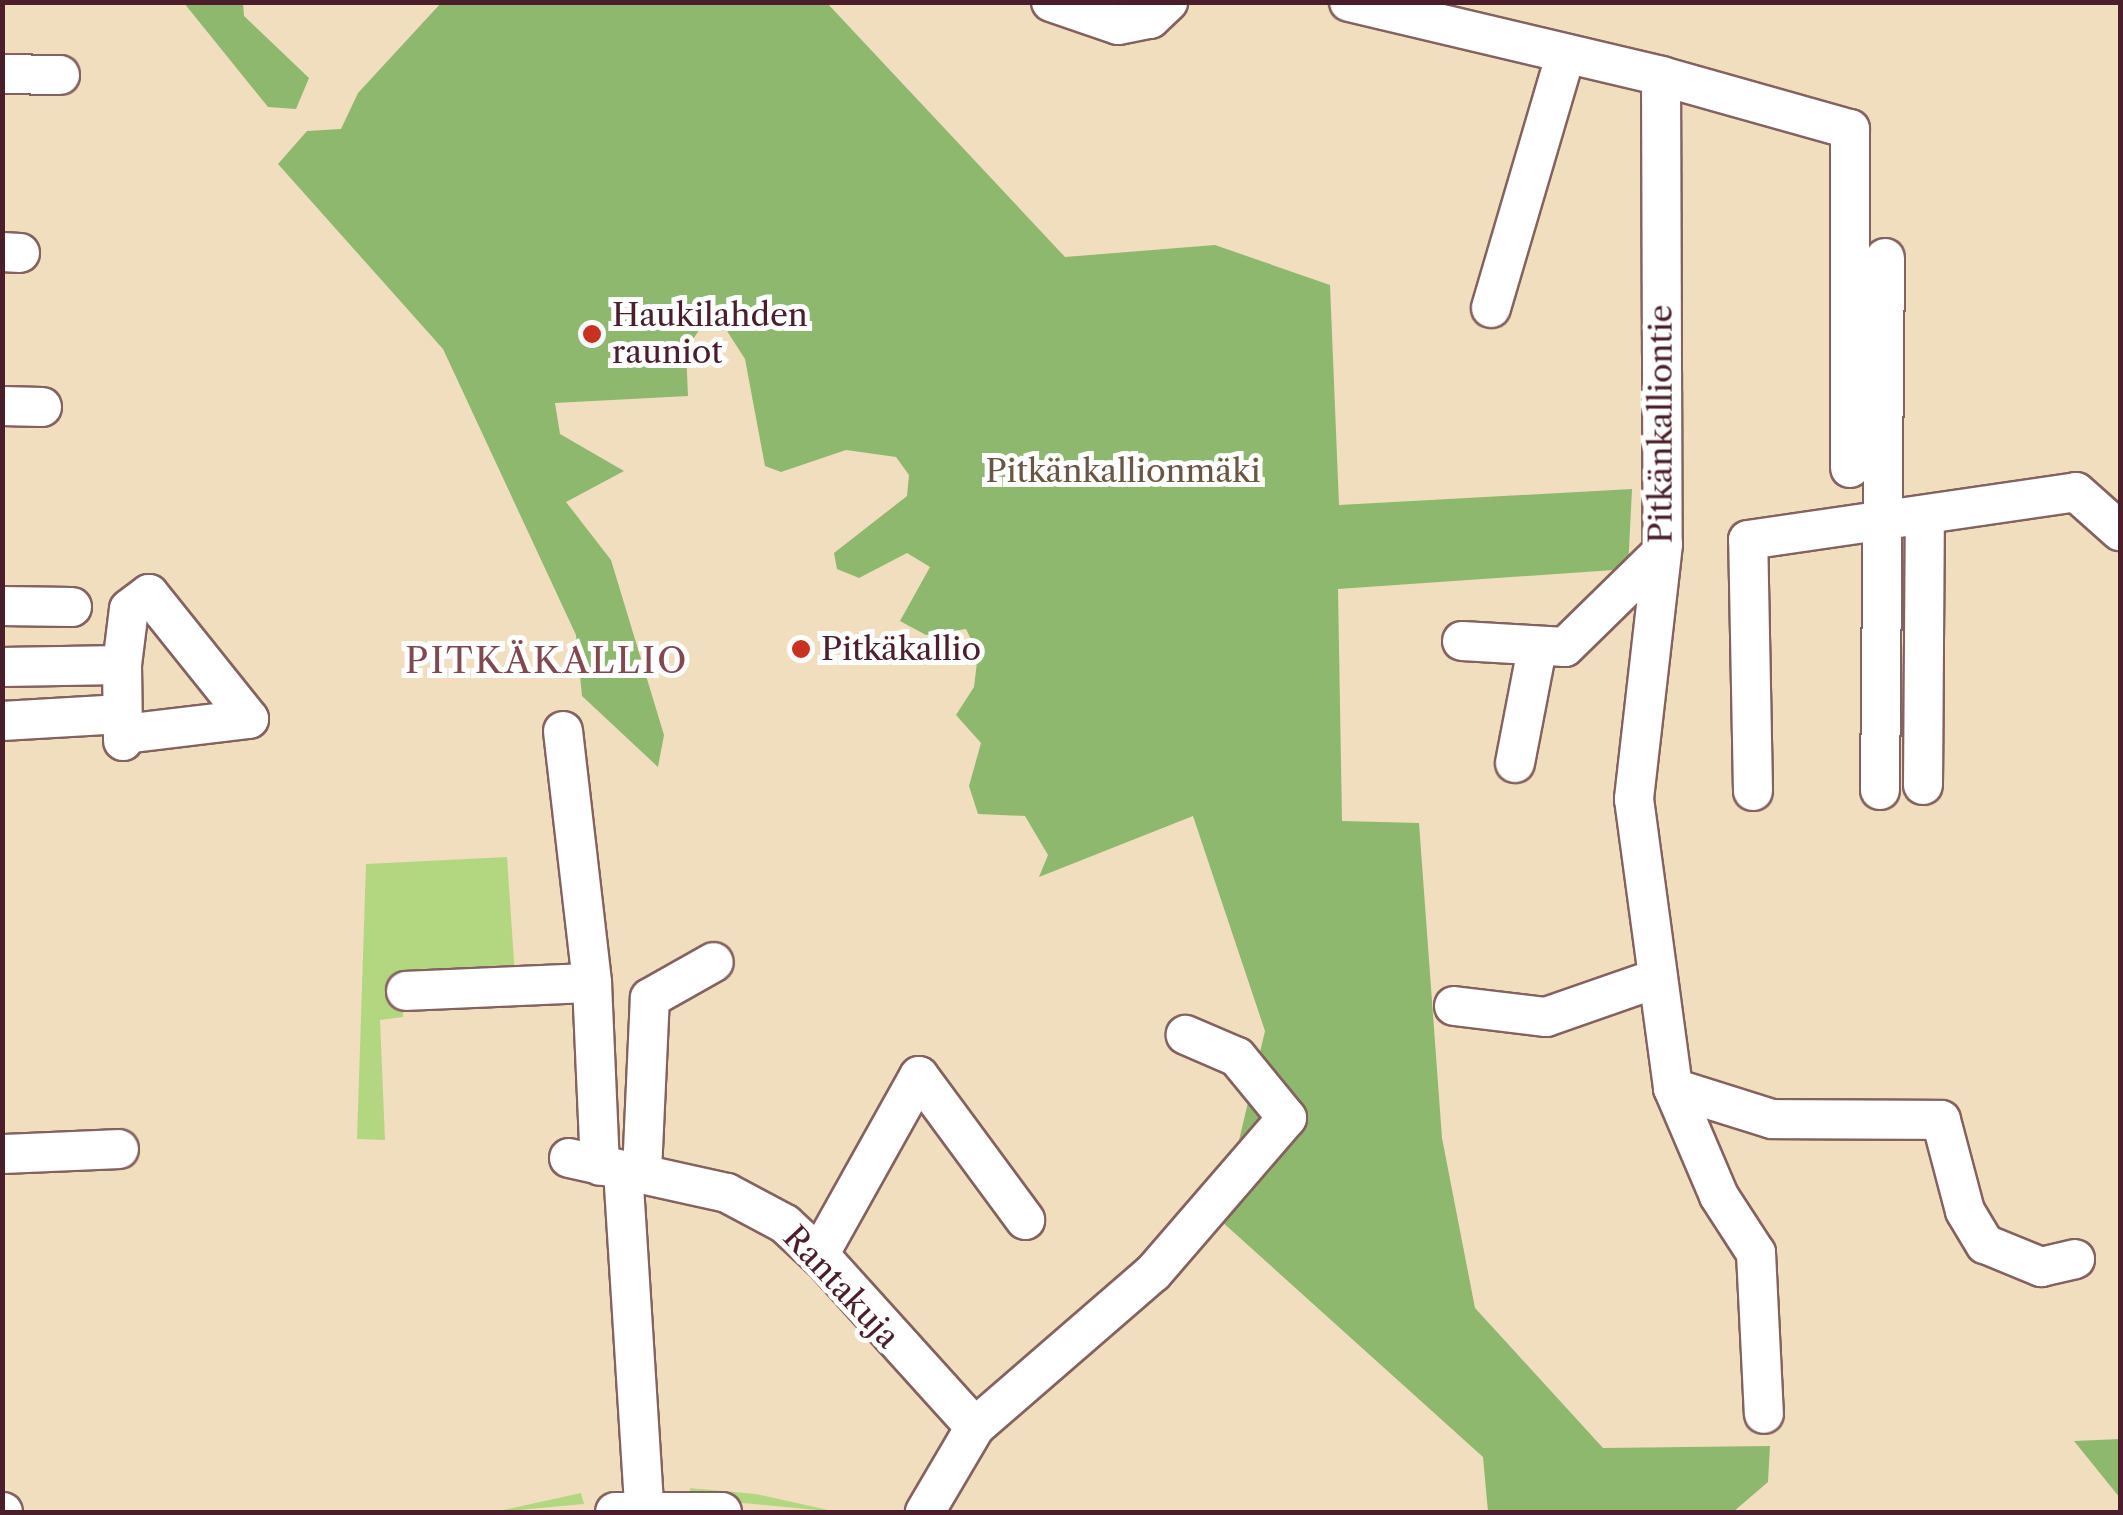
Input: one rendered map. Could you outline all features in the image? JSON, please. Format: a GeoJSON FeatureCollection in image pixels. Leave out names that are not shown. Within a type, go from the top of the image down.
{"type":"FeatureCollection","features":[{"type":"Feature","properties":{"kind":"street"},"geometry":{"type":"LineString","coordinates":[[1051,2],[1118,25],[1150,19],[1168,2]]}},
{"type":"Feature","properties":{"kind":"street"},"geometry":{"type":"LineString","coordinates":[[1349,2],[1661,76],[1850,129],[1850,468]]}},
{"type":"Feature","properties":{"kind":"street"},"geometry":{"type":"LineString","coordinates":[[1492,308],[1565,56]]}},
{"type":"Feature","properties":{"kind":"street"},"geometry":{"type":"LineString","coordinates":[[2,74],[60,75]]}},
{"type":"Feature","properties":{"kind":"street","name":"Pitkänkalliontie"},"geometry":{"type":"LineString","coordinates":[[1661,76],[1661,553],[1634,799],[1652,980],[1673,1088],[1719,1196],[1756,1253],[1764,1414]]}},
{"type":"Feature","properties":{"kind":"street"},"geometry":{"type":"LineString","coordinates":[[1880,790],[1884,258]]}},
{"type":"Feature","properties":{"kind":"street"},"geometry":{"type":"LineString","coordinates":[[2,406],[42,407]]}},
{"type":"Feature","properties":{"kind":"street"},"geometry":{"type":"LineString","coordinates":[[1753,791],[1748,540],[2076,492],[2115,516]]}},
{"type":"Feature","properties":{"kind":"street"},"geometry":{"type":"LineString","coordinates":[[1922,785],[1924,517]]}},
{"type":"Feature","properties":{"kind":"street"},"geometry":{"type":"LineString","coordinates":[[1462,641],[1537,649],[1566,647],[1661,553]]}},
{"type":"Feature","properties":{"kind":"street"},"geometry":{"type":"LineString","coordinates":[[2,721],[123,730],[249,719],[149,594],[128,609],[122,665],[123,730]]}},
{"type":"Feature","properties":{"kind":"street"},"geometry":{"type":"LineString","coordinates":[[2,606],[72,607]]}},
{"type":"Feature","properties":{"kind":"street"},"geometry":{"type":"LineString","coordinates":[[1515,763],[1537,649]]}},
{"type":"Feature","properties":{"kind":"street"},"geometry":{"type":"LineString","coordinates":[[2,667],[122,665]]}},
{"type":"Feature","properties":{"kind":"street"},"geometry":{"type":"LineString","coordinates":[[562,732],[609,1166],[630,1510],[722,1512]]}},
{"type":"Feature","properties":{"kind":"street"},"geometry":{"type":"LineString","coordinates":[[609,1166],[650,998],[714,962]]}},
{"type":"Feature","properties":{"kind":"street"},"geometry":{"type":"LineString","coordinates":[[1454,1006],[1546,1017],[1652,980]]}},
{"type":"Feature","properties":{"kind":"street"},"geometry":{"type":"LineString","coordinates":[[406,991],[592,983]]}},
{"type":"Feature","properties":{"kind":"street"},"geometry":{"type":"LineString","coordinates":[[925,1512],[974,1427],[1153,1273],[1287,1118],[1237,1058],[1186,1035]]}},
{"type":"Feature","properties":{"kind":"street"},"geometry":{"type":"LineString","coordinates":[[819,1255],[919,1076],[1024,1220]]}},
{"type":"Feature","properties":{"kind":"street"},"geometry":{"type":"LineString","coordinates":[[1673,1088],[1772,1119],[1941,1120],[1965,1211],[1985,1244],[2041,1268],[2075,1259]]}},
{"type":"Feature","properties":{"kind":"street"},"geometry":{"type":"LineString","coordinates":[[2,1154],[119,1149]]}},
{"type":"Feature","properties":{"kind":"street","name":"Rantakuja"},"geometry":{"type":"LineString","coordinates":[[609,1166],[727,1193],[786,1224],[819,1255],[974,1427]]}},
{"type":"Feature","properties":{"kind":"green space"},"geometry":{"type":"Polygon","coordinates":[[[184,3],[243,3],[244,16],[309,78],[296,109],[268,107],[184,3]]]}},
{"type":"Feature","properties":{"kind":"green space","name":"Pitkänkallionmäki"},"geometry":{"type":"Polygon","coordinates":[[[441,3],[827,3],[1065,257],[1215,245],[1330,285],[1339,505],[1632,489],[1628,569],[1338,589],[1342,821],[1419,823],[1442,1138],[1475,1308],[1603,1448],[1770,1446],[1768,1482],[1733,1512],[1488,1512],[1483,1457],[1220,1220],[1265,1031],[1193,816],[1039,877],[1048,855],[1025,816],[978,814],[969,786],[981,743],[956,715],[974,687],[978,654],[966,629],[926,635],[900,621],[930,567],[907,553],[859,578],[837,569],[834,553],[907,496],[909,475],[896,457],[846,450],[781,472],[765,466],[745,359],[727,331],[701,327],[686,350],[688,396],[555,403],[560,434],[624,471],[566,502],[611,560],[664,735],[658,767],[582,696],[576,635],[443,349],[278,164],[307,131],[341,129],[358,93],[441,3]]]}},
{"type":"Feature","properties":{"kind":"green space"},"geometry":{"type":"Polygon","coordinates":[[[507,857],[515,976],[403,984],[403,1017],[380,1020],[385,1140],[357,1139],[366,864],[507,857]]]}},
{"type":"Feature","properties":{"kind":"green space"},"geometry":{"type":"Polygon","coordinates":[[[2120,1439],[2120,1498],[2074,1441],[2120,1439]]]}},
{"type":"Feature","properties":{"kind":"green space"},"geometry":{"type":"Polygon","coordinates":[[[690,1488],[756,1494],[837,1512],[690,1498],[690,1488]]]}},
{"type":"Feature","properties":{"kind":"green space"},"geometry":{"type":"Polygon","coordinates":[[[581,1493],[584,1504],[496,1512],[508,1509],[581,1493]]]}},
{"type":"Feature","properties":{"kind":"place","name":"Haukilahden rauniot"},"geometry":{"type":"Point","coordinates":[592,334]}},
{"type":"Feature","properties":{"kind":"place","name":"Pitkäkallio"},"geometry":{"type":"Point","coordinates":[801,649]}},
{"type":"Feature","properties":{"kind":"district","name":"PITKÄKALLIO"},"geometry":{"type":"Point","coordinates":[547,661]}}]}
